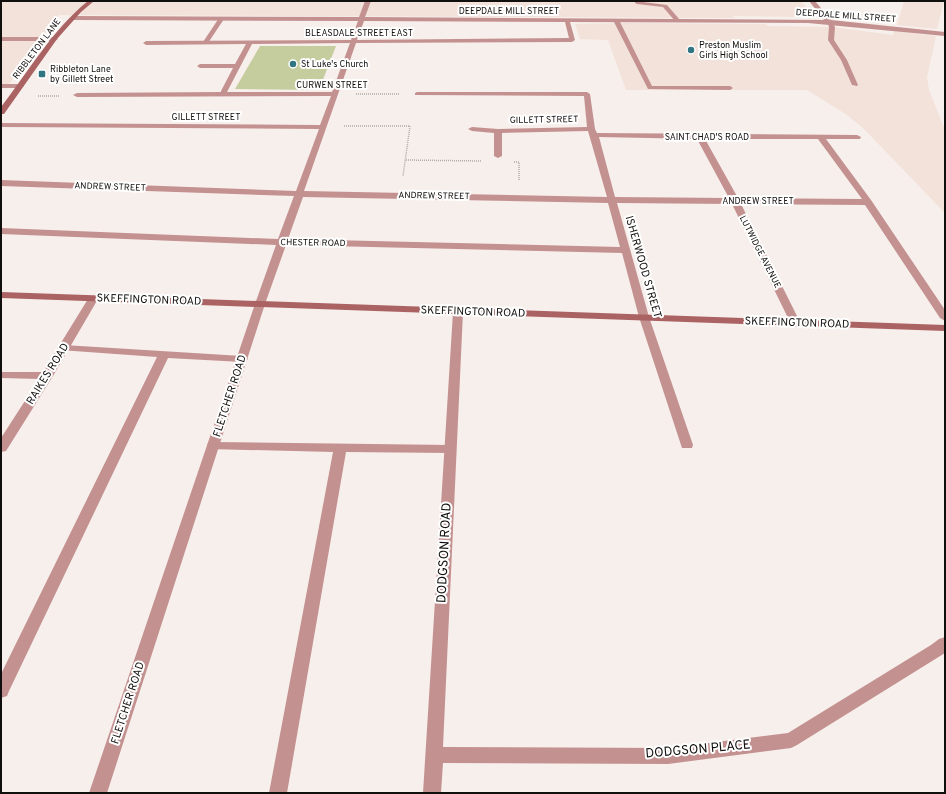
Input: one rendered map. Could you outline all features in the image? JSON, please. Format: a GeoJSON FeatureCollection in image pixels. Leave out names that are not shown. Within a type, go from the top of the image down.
{"type":"FeatureCollection","features":[{"type":"Feature","properties":{"kind":"street","name":"RIBBLETON LANE"},"geometry":{"type":"LineString","coordinates":[[1,112],[54,39],[83,7],[91,1]]}},
{"type":"Feature","properties":{"kind":"street","name":"FLETCHER ROAD"},"geometry":{"type":"LineString","coordinates":[[98,793],[260,304],[368,1]]}},
{"type":"Feature","properties":{"kind":"street"},"geometry":{"type":"LineString","coordinates":[[812,1],[832,27],[831,40],[844,60],[855,85]]}},
{"type":"Feature","properties":{"kind":"street"},"geometry":{"type":"LineString","coordinates":[[637,2],[665,6],[677,20]]}},
{"type":"Feature","properties":{"kind":"street","name":"DEEPDALE MILL STREET"},"geometry":{"type":"LineString","coordinates":[[73,18],[829,22],[945,34]]}},
{"type":"Feature","properties":{"kind":"street"},"geometry":{"type":"LineString","coordinates":[[206,42],[221,19]]}},
{"type":"Feature","properties":{"kind":"street","name":"BLEASDALE STREET EAST"},"geometry":{"type":"LineString","coordinates":[[146,43],[572,40],[566,20]]}},
{"type":"Feature","properties":{"kind":"street"},"geometry":{"type":"LineString","coordinates":[[616,20],[650,88],[730,88]]}},
{"type":"Feature","properties":{"kind":"street"},"geometry":{"type":"LineString","coordinates":[[358,31],[400,31]]}},
{"type":"Feature","properties":{"kind":"street"},"geometry":{"type":"LineString","coordinates":[[1,39],[54,39]]}},
{"type":"Feature","properties":{"kind":"street"},"geometry":{"type":"LineString","coordinates":[[224,91],[250,42]]}},
{"type":"Feature","properties":{"kind":"street"},"geometry":{"type":"LineString","coordinates":[[200,66],[237,66]]}},
{"type":"Feature","properties":{"kind":"street"},"geometry":{"type":"LineString","coordinates":[[1,86],[21,86]]}},
{"type":"Feature","properties":{"kind":"street","name":"CURWEN STREET"},"geometry":{"type":"LineString","coordinates":[[77,95],[335,94]]}},
{"type":"Feature","properties":{"kind":"street","name":"ISHERWOOD STREET"},"geometry":{"type":"LineString","coordinates":[[418,94],[587,94],[593,132],[644,316],[687,445]]}},
{"type":"Feature","properties":{"kind":"street","name":"GILLETT STREET"},"geometry":{"type":"LineString","coordinates":[[1,125],[324,127]]}},
{"type":"Feature","properties":{"kind":"street"},"geometry":{"type":"LineString","coordinates":[[472,129],[498,131]]}},
{"type":"Feature","properties":{"kind":"street","name":"GILLETT STREET"},"geometry":{"type":"LineString","coordinates":[[498,156],[498,131],[593,132]]}},
{"type":"Feature","properties":{"kind":"street","name":"SAINT CHAD'S ROAD"},"geometry":{"type":"LineString","coordinates":[[593,132],[700,137],[857,136]]}},
{"type":"Feature","properties":{"kind":"street","name":"LUTWIDGE AVENUE"},"geometry":{"type":"LineString","coordinates":[[700,137],[735,201],[796,324]]}},
{"type":"Feature","properties":{"kind":"street"},"geometry":{"type":"LineString","coordinates":[[820,137],[868,202],[945,318]]}},
{"type":"Feature","properties":{"kind":"street","name":"ANDREW STREET"},"geometry":{"type":"LineString","coordinates":[[1,183],[300,194],[611,200],[868,202]]}},
{"type":"Feature","properties":{"kind":"street","name":"CHESTER ROAD"},"geometry":{"type":"LineString","coordinates":[[1,231],[282,242],[626,250]]}},
{"type":"Feature","properties":{"kind":"street","name":"SKEFFINGTON ROAD"},"geometry":{"type":"LineString","coordinates":[[1,295],[458,312],[644,316],[796,324],[945,328]]}},
{"type":"Feature","properties":{"kind":"street","name":"RAIKES ROAD"},"geometry":{"type":"LineString","coordinates":[[1,448],[47,376],[93,298]]}},
{"type":"Feature","properties":{"kind":"street","name":"DODGSON ROAD"},"geometry":{"type":"LineString","coordinates":[[432,793],[458,312]]}},
{"type":"Feature","properties":{"kind":"street"},"geometry":{"type":"LineString","coordinates":[[64,348],[242,359]]}},
{"type":"Feature","properties":{"kind":"street"},"geometry":{"type":"LineString","coordinates":[[1,692],[164,354]]}},
{"type":"Feature","properties":{"kind":"street"},"geometry":{"type":"LineString","coordinates":[[1,375],[47,376]]}},
{"type":"Feature","properties":{"kind":"street"},"geometry":{"type":"LineString","coordinates":[[213,446],[450,449]]}},
{"type":"Feature","properties":{"kind":"street"},"geometry":{"type":"LineString","coordinates":[[278,793],[340,448]]}},
{"type":"Feature","properties":{"kind":"street","name":"DODGSON PLACE"},"geometry":{"type":"LineString","coordinates":[[434,755],[668,756],[791,740],[942,650]]}},
{"type":"Feature","properties":{"kind":"path","name":"CURWEN STREET"},"geometry":{"type":"LineString","coordinates":[[335,94],[418,94]]}},
{"type":"Feature","properties":{"kind":"path"},"geometry":{"type":"LineString","coordinates":[[13,97],[77,95]]}},
{"type":"Feature","properties":{"kind":"path"},"geometry":{"type":"LineString","coordinates":[[324,127],[410,126],[401,196]]}},
{"type":"Feature","properties":{"kind":"path"},"geometry":{"type":"LineString","coordinates":[[406,160],[485,161]]}},
{"type":"Feature","properties":{"kind":"path"},"geometry":{"type":"LineString","coordinates":[[513,162],[519,162],[519,198]]}},
{"type":"Feature","properties":{"kind":"shaded area"},"geometry":{"type":"Polygon","coordinates":[[[1,1],[801,1],[811,13],[802,17],[732,16],[736,18],[59,15],[9,84],[1,85],[1,1]]]}},
{"type":"Feature","properties":{"kind":"shaded area"},"geometry":{"type":"Polygon","coordinates":[[[904,1],[944,1],[937,29],[897,25],[904,1]]]}},
{"type":"Feature","properties":{"kind":"shaded area"},"geometry":{"type":"Polygon","coordinates":[[[575,24],[765,24],[768,26],[832,27],[893,35],[894,31],[936,36],[927,77],[929,90],[945,130],[945,213],[863,128],[847,115],[807,90],[626,90],[608,40],[580,39],[575,24]]]}},
{"type":"Feature","properties":{"kind":"green space"},"geometry":{"type":"Polygon","coordinates":[[[260,46],[336,46],[319,90],[235,89],[260,46]]]}},
{"type":"Feature","properties":{"kind":"place","name":"Preston Muslim Girls High School"},"geometry":{"type":"Point","coordinates":[691,50]}},
{"type":"Feature","properties":{"kind":"place","name":"St Luke's Church"},"geometry":{"type":"Point","coordinates":[293,64]}},
{"type":"Feature","properties":{"kind":"place","name":"Ribbleton Lane by Gillett Street"},"geometry":{"type":"Point","coordinates":[42,74]}}]}
